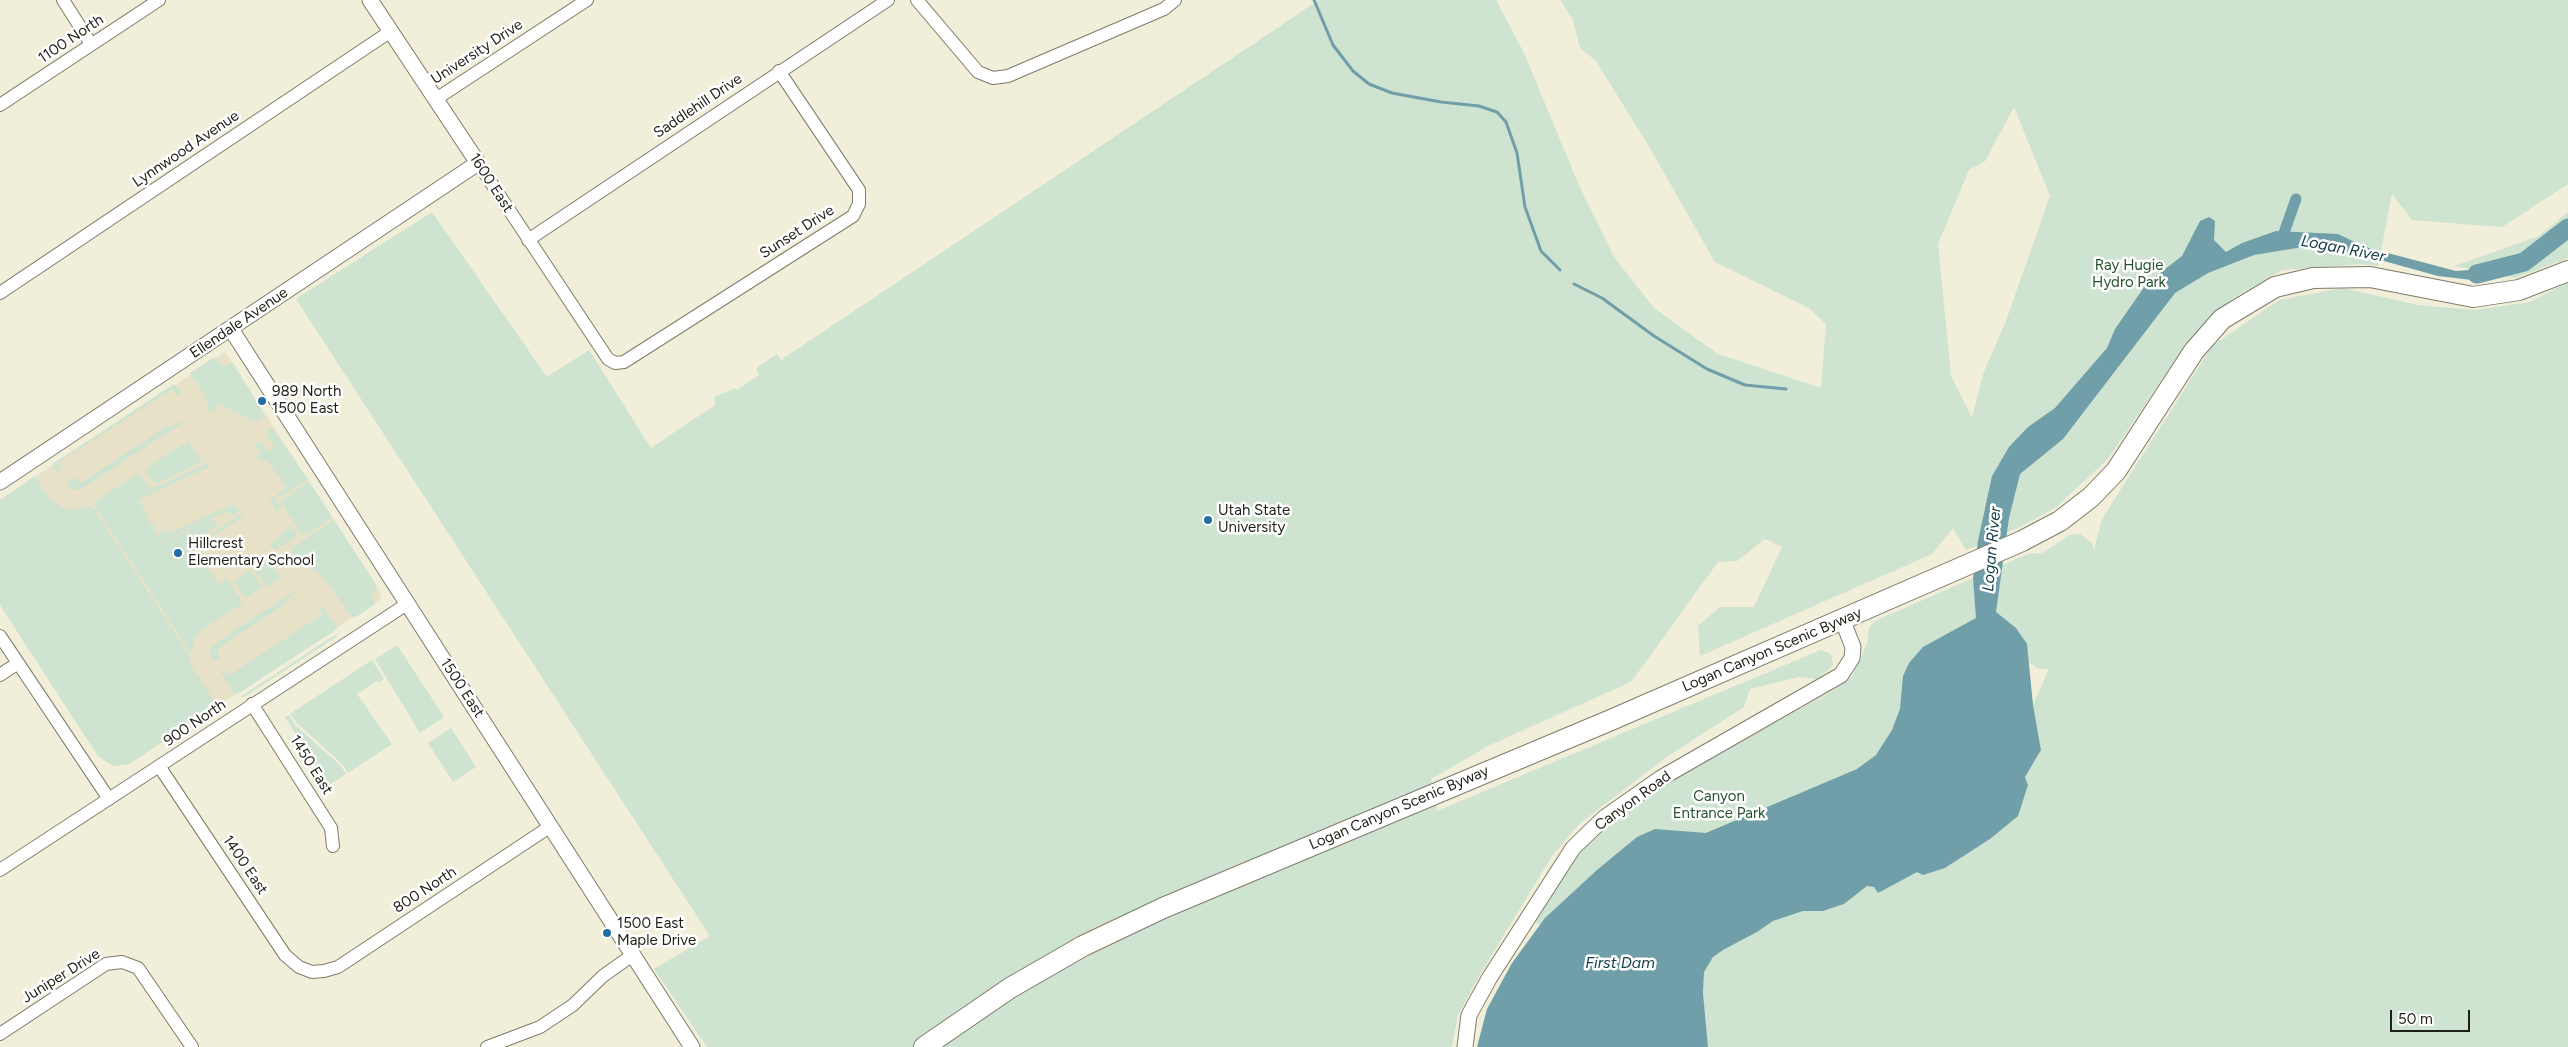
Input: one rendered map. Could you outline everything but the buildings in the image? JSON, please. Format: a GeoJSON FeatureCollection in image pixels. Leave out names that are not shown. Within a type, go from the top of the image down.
{"type":"FeatureCollection","features":[{"type":"Feature","properties":{"kind":"main road","name":"Logan Canyon Scenic Byway"},"geometry":{"type":"LineString","coordinates":[[924,1047],[1010,988],[1083,946],[1163,908],[1611,720],[2022,541],[2060,521],[2091,497],[2132,449],[2194,351],[2222,319],[2275,287],[2313,278],[2370,277],[2473,297],[2519,290],[2568,272]]}},
{"type":"Feature","properties":{"kind":"street"},"geometry":{"type":"LineString","coordinates":[[63,0],[91,44]]}},
{"type":"Feature","properties":{"kind":"street","name":"1100 North"},"geometry":{"type":"LineString","coordinates":[[0,105],[159,0]]}},
{"type":"Feature","properties":{"kind":"street","name":"1600 East"},"geometry":{"type":"LineString","coordinates":[[370,0],[608,359],[615,363]]}},
{"type":"Feature","properties":{"kind":"street","name":"University Drive"},"geometry":{"type":"LineString","coordinates":[[436,99],[587,0]]}},
{"type":"Feature","properties":{"kind":"street","name":"Saddlehill Drive"},"geometry":{"type":"LineString","coordinates":[[528,240],[888,0]]}},
{"type":"Feature","properties":{"kind":"street"},"geometry":{"type":"LineString","coordinates":[[917,0],[978,72],[993,78],[1008,76],[1164,8],[1175,0]]}},
{"type":"Feature","properties":{"kind":"street","name":"Lynnwood Avenue"},"geometry":{"type":"LineString","coordinates":[[0,293],[391,31]]}},
{"type":"Feature","properties":{"kind":"street","name":"Sunset Drive"},"geometry":{"type":"LineString","coordinates":[[615,363],[624,362],[853,216],[859,204],[859,190],[779,71]]}},
{"type":"Feature","properties":{"kind":"street","name":"Ellendale Avenue"},"geometry":{"type":"LineString","coordinates":[[0,482],[478,163]]}},
{"type":"Feature","properties":{"kind":"street","name":"1500 East"},"geometry":{"type":"LineString","coordinates":[[231,329],[552,826],[692,1047]]}},
{"type":"Feature","properties":{"kind":"street","name":"900 North"},"geometry":{"type":"LineString","coordinates":[[0,870],[407,604]]}},
{"type":"Feature","properties":{"kind":"street","name":"Canyon Road"},"geometry":{"type":"LineString","coordinates":[[1465,1047],[1470,1015],[1490,977],[1573,848],[1604,818],[1661,778],[1841,675],[1852,658],[1853,647],[1842,619]]}},
{"type":"Feature","properties":{"kind":"street"},"geometry":{"type":"LineString","coordinates":[[0,636],[109,799]]}},
{"type":"Feature","properties":{"kind":"street"},"geometry":{"type":"LineString","coordinates":[[0,675],[18,663]]}},
{"type":"Feature","properties":{"kind":"street","name":"1450 East"},"geometry":{"type":"LineString","coordinates":[[252,704],[331,828],[333,846]]}},
{"type":"Feature","properties":{"kind":"street","name":"1400 East"},"geometry":{"type":"LineString","coordinates":[[159,766],[285,955],[299,967],[312,972]]}},
{"type":"Feature","properties":{"kind":"street","name":"800 North"},"geometry":{"type":"LineString","coordinates":[[312,972],[324,972],[338,967],[552,826]]}},
{"type":"Feature","properties":{"kind":"street"},"geometry":{"type":"LineString","coordinates":[[487,1047],[540,1027],[573,1005],[603,976],[634,954]]}},
{"type":"Feature","properties":{"kind":"street","name":"Juniper Drive"},"geometry":{"type":"LineString","coordinates":[[0,1034],[106,964],[122,962],[138,968],[192,1047]]}},
{"type":"Feature","properties":{"kind":"shaded area","name":"Hillcrest Elementary School"},"geometry":{"type":"Polygon","coordinates":[[[225,352],[381,593],[381,599],[129,764],[113,766],[98,756],[0,605],[0,500],[225,352]]]}},
{"type":"Feature","properties":{"kind":"green space","name":"Ray Hugie Hydro Park"},"geometry":{"type":"Polygon","coordinates":[[[1319,0],[1496,0],[1525,55],[1577,181],[1614,257],[1654,308],[1718,354],[1821,388],[1826,324],[1809,308],[1715,262],[1650,148],[1596,61],[1580,48],[1573,20],[1560,0],[2568,0],[2568,184],[2502,227],[2412,220],[2392,194],[2378,266],[2362,264],[2282,270],[2233,298],[2202,328],[2175,361],[2108,459],[2055,508],[2024,525],[1966,550],[1953,528],[1932,554],[1700,656],[1698,626],[1720,607],[1754,607],[1782,547],[1765,539],[1737,561],[1718,562],[1631,682],[1490,745],[1431,779],[1437,811],[1821,650],[1831,654],[1833,665],[1818,679],[1799,677],[1750,689],[1744,707],[1668,756],[1579,824],[1552,856],[1479,976],[1458,1015],[1452,1047],[707,1047],[654,969],[710,936],[296,299],[432,212],[547,377],[589,350],[651,448],[715,405],[714,397],[736,388],[737,390],[759,375],[756,368],[777,354],[781,360],[1319,0]],[[2014,107],[1985,161],[1969,170],[1938,244],[1951,376],[1972,418],[1983,374],[2006,321],[2050,196],[2014,107]]]}},
{"type":"Feature","properties":{"kind":"green space"},"geometry":{"type":"Polygon","coordinates":[[[2568,212],[2568,258],[2515,278],[2454,266],[2539,236],[2568,212]]]}},
{"type":"Feature","properties":{"kind":"green space","name":"Canyon Entrance Park"},"geometry":{"type":"Polygon","coordinates":[[[2568,282],[2568,1047],[1708,1047],[1703,993],[1704,972],[1713,957],[1773,921],[1803,911],[1824,911],[1844,904],[1867,886],[1874,886],[1878,892],[1918,871],[1945,868],[1990,839],[2024,797],[2028,786],[2025,777],[2041,750],[2033,705],[2049,669],[2038,669],[2025,659],[1885,762],[1545,928],[1532,920],[1586,844],[1616,817],[1670,781],[1833,691],[1852,677],[1867,644],[1869,628],[1875,621],[2028,554],[2042,553],[2070,535],[2080,534],[2092,543],[2094,550],[2102,519],[2212,346],[2279,300],[2343,288],[2418,305],[2475,310],[2530,302],[2568,282]]]}},
{"type":"Feature","properties":{"kind":"green space"},"geometry":{"type":"Polygon","coordinates":[[[213,358],[223,366],[233,363],[263,412],[264,417],[255,422],[218,403],[214,412],[209,410],[206,397],[190,373],[213,358]]]}},
{"type":"Feature","properties":{"kind":"green space"},"geometry":{"type":"Polygon","coordinates":[[[174,384],[180,391],[180,395],[177,395],[172,389],[59,462],[62,471],[57,471],[53,464],[174,384]]]}},
{"type":"Feature","properties":{"kind":"green space"},"geometry":{"type":"Polygon","coordinates":[[[181,421],[183,423],[81,489],[72,490],[66,485],[67,482],[75,477],[81,483],[169,425],[171,427],[181,421]]]}},
{"type":"Feature","properties":{"kind":"green space"},"geometry":{"type":"Polygon","coordinates":[[[272,428],[308,479],[279,498],[277,494],[286,487],[267,460],[261,463],[257,455],[261,452],[253,442],[261,442],[268,452],[275,448],[267,434],[268,430],[272,428]]]}},
{"type":"Feature","properties":{"kind":"green space"},"geometry":{"type":"Polygon","coordinates":[[[188,441],[202,462],[155,484],[145,469],[188,441]]]}},
{"type":"Feature","properties":{"kind":"green space"},"geometry":{"type":"Polygon","coordinates":[[[207,463],[209,467],[139,500],[160,544],[186,532],[192,542],[190,544],[219,584],[227,579],[243,603],[200,631],[194,640],[191,653],[93,503],[139,473],[151,489],[207,463]]]}},
{"type":"Feature","properties":{"kind":"green space"},"geometry":{"type":"Polygon","coordinates":[[[35,476],[49,498],[61,507],[71,510],[92,506],[188,653],[192,667],[215,702],[214,708],[129,764],[113,766],[98,756],[0,605],[0,500],[35,476]]]}},
{"type":"Feature","properties":{"kind":"green space"},"geometry":{"type":"Polygon","coordinates":[[[309,481],[333,518],[305,535],[300,532],[281,501],[309,481]]]}},
{"type":"Feature","properties":{"kind":"green space"},"geometry":{"type":"Polygon","coordinates":[[[274,496],[282,508],[278,511],[290,530],[294,529],[297,532],[295,537],[275,551],[271,544],[288,528],[269,499],[274,496]]]}},
{"type":"Feature","properties":{"kind":"green space"},"geometry":{"type":"Polygon","coordinates":[[[234,504],[239,511],[232,516],[228,511],[212,518],[217,526],[194,541],[187,531],[202,523],[160,543],[151,524],[153,523],[157,535],[168,530],[170,533],[234,504]]]}},
{"type":"Feature","properties":{"kind":"green space"},"geometry":{"type":"Polygon","coordinates":[[[241,514],[243,517],[207,540],[209,543],[199,550],[206,560],[204,562],[193,546],[241,514]]]}},
{"type":"Feature","properties":{"kind":"green space"},"geometry":{"type":"Polygon","coordinates":[[[334,520],[377,586],[372,594],[375,604],[356,617],[351,616],[322,575],[293,559],[292,548],[334,520]]]}},
{"type":"Feature","properties":{"kind":"green space"},"geometry":{"type":"Polygon","coordinates":[[[268,558],[281,577],[266,587],[253,568],[268,558]]]}},
{"type":"Feature","properties":{"kind":"green space"},"geometry":{"type":"Polygon","coordinates":[[[250,570],[262,587],[245,598],[233,581],[250,570]]]}},
{"type":"Feature","properties":{"kind":"green space"},"geometry":{"type":"Polygon","coordinates":[[[293,592],[295,594],[285,601],[286,603],[217,649],[220,657],[214,661],[211,660],[210,649],[214,644],[293,592]]]}},
{"type":"Feature","properties":{"kind":"green space"},"geometry":{"type":"Polygon","coordinates":[[[321,605],[337,627],[334,631],[239,693],[234,694],[220,671],[224,670],[228,676],[323,614],[319,608],[321,605]]]}},
{"type":"Feature","properties":{"kind":"green space"},"geometry":{"type":"Polygon","coordinates":[[[338,633],[336,637],[244,697],[240,697],[338,633]]]}},
{"type":"Feature","properties":{"kind":"green space"},"geometry":{"type":"Polygon","coordinates":[[[397,645],[444,717],[420,733],[375,659],[397,645]]]}},
{"type":"Feature","properties":{"kind":"green space"},"geometry":{"type":"Polygon","coordinates":[[[372,660],[384,679],[379,682],[377,681],[357,694],[392,744],[348,773],[343,765],[297,723],[290,714],[372,660]]]}},
{"type":"Feature","properties":{"kind":"green space"},"geometry":{"type":"Polygon","coordinates":[[[289,715],[295,725],[341,766],[346,774],[329,785],[285,717],[289,715]]]}},
{"type":"Feature","properties":{"kind":"green space"},"geometry":{"type":"Polygon","coordinates":[[[451,728],[476,767],[453,782],[428,743],[451,728]]]}},
{"type":"Feature","properties":{"kind":"water","name":"First Dam"},"geometry":{"type":"Polygon","coordinates":[[[2209,217],[2215,221],[2214,240],[2226,252],[2242,243],[2276,231],[2338,234],[2365,247],[2456,271],[2484,269],[2509,261],[2494,273],[2472,280],[2438,276],[2355,253],[2309,246],[2254,255],[2208,273],[2175,293],[2063,439],[2020,474],[2009,518],[1996,612],[2016,628],[2027,644],[2033,705],[2041,750],[2025,777],[2028,785],[2018,816],[1990,839],[1945,868],[1923,875],[1917,872],[1878,893],[1874,887],[1867,886],[1844,904],[1823,911],[1803,911],[1773,921],[1713,957],[1704,972],[1703,993],[1708,1047],[1477,1047],[1487,1009],[1512,963],[1545,918],[1597,870],[1637,837],[1655,829],[1706,833],[1857,769],[1876,755],[1892,730],[1900,709],[1903,676],[1909,663],[1923,647],[1976,618],[1973,578],[1978,541],[1992,476],[2009,447],[2028,427],[2055,408],[2107,348],[2115,329],[2147,283],[2182,256],[2200,221],[2209,217]]]}},
{"type":"Feature","properties":{"kind":"waterway"},"geometry":{"type":"LineString","coordinates":[[1314,0],[1333,45],[1353,71],[1369,84],[1392,93],[1441,102],[1479,106],[1497,112],[1506,122],[1517,153],[1525,207],[1541,251],[1560,270]]}},
{"type":"Feature","properties":{"kind":"waterway"},"geometry":{"type":"LineString","coordinates":[[2280,244],[2296,199]]}},
{"type":"Feature","properties":{"kind":"waterway","name":"Logan River"},"geometry":{"type":"LineString","coordinates":[[2477,274],[2524,262],[2568,228]]}},
{"type":"Feature","properties":{"kind":"waterway"},"geometry":{"type":"LineString","coordinates":[[1574,284],[1602,298],[1654,336],[1707,369],[1745,385],[1786,389]]}},
{"type":"Feature","properties":{"kind":"place","name":"989 North 1500 East"},"geometry":{"type":"Point","coordinates":[262,401]}},
{"type":"Feature","properties":{"kind":"place","name":"Utah State University"},"geometry":{"type":"Point","coordinates":[1208,520]}},
{"type":"Feature","properties":{"kind":"place","name":"Hillcrest Elementary School"},"geometry":{"type":"Point","coordinates":[178,553]}},
{"type":"Feature","properties":{"kind":"place","name":"1500 East Maple Drive"},"geometry":{"type":"Point","coordinates":[607,933]}}]}
